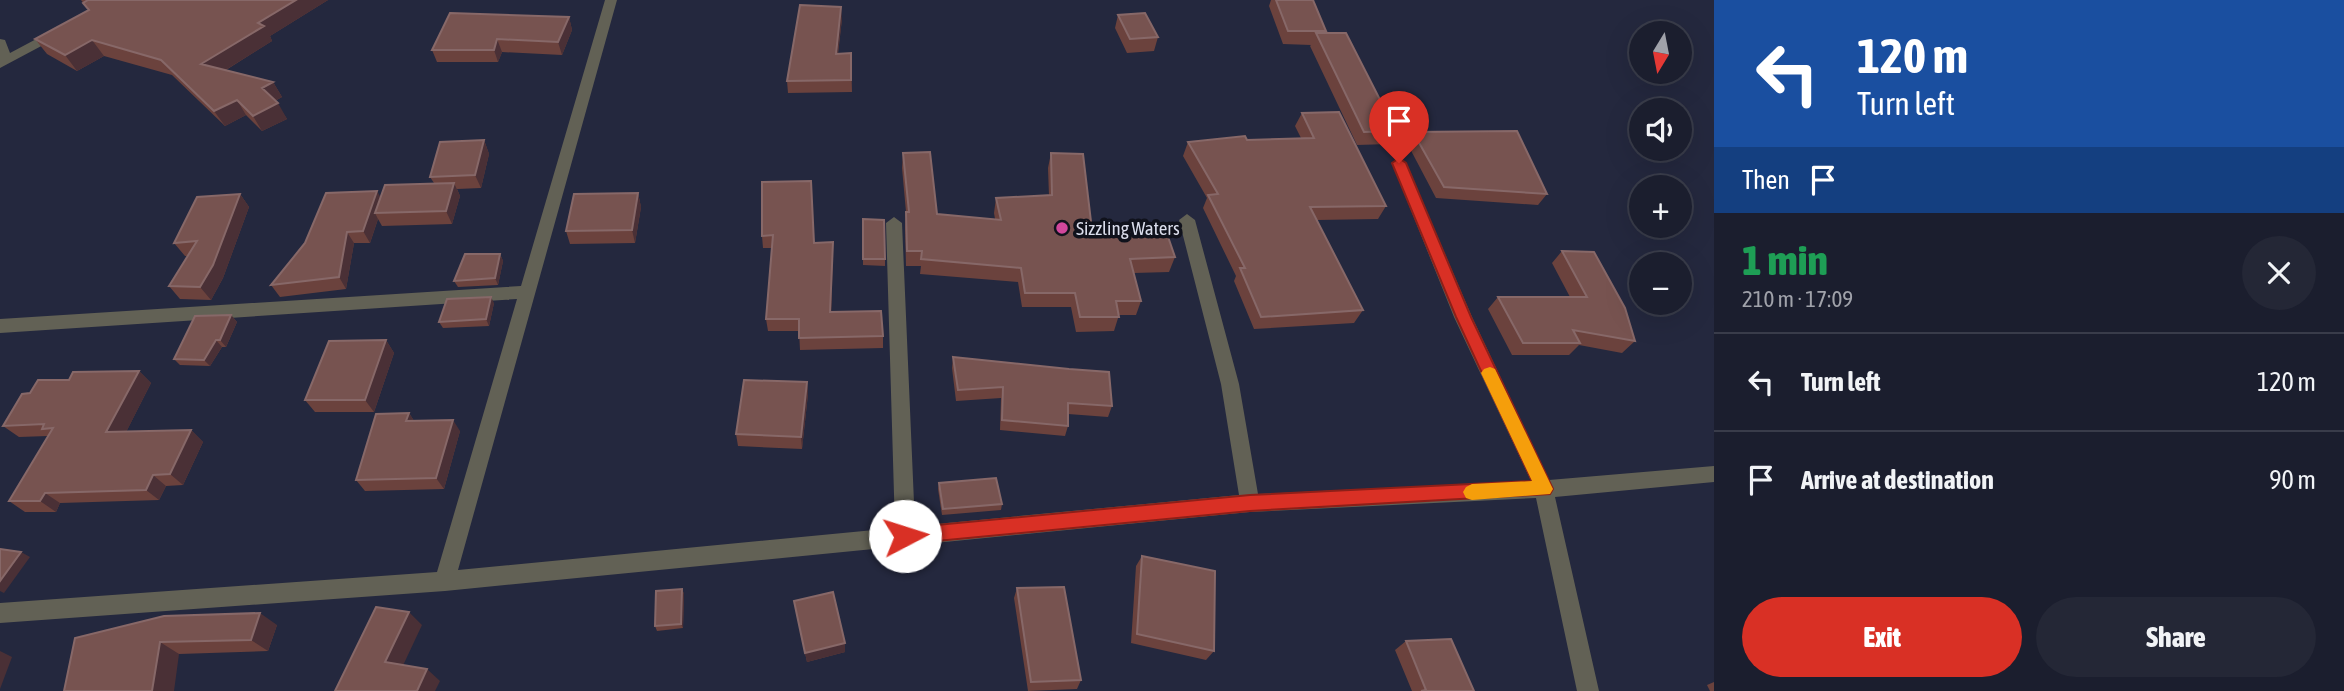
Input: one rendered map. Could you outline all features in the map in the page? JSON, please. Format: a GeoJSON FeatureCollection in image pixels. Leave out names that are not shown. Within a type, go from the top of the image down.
{"type":"FeatureCollection","features":[{"type":"Feature","properties":{"kind":"street"},"geometry":{"type":"LineString","coordinates":[[445,581],[611,0]]}},
{"type":"Feature","properties":{"kind":"street"},"geometry":{"type":"LineString","coordinates":[[0,43],[3,62],[67,27]]}},
{"type":"Feature","properties":{"kind":"street"},"geometry":{"type":"LineString","coordinates":[[1399,163],[1463,317],[1544,489],[1588,691]]}},
{"type":"Feature","properties":{"kind":"street"},"geometry":{"type":"LineString","coordinates":[[1187,220],[1230,384],[1250,503]]}},
{"type":"Feature","properties":{"kind":"street"},"geometry":{"type":"LineString","coordinates":[[894,223],[905,536]]}},
{"type":"Feature","properties":{"kind":"street"},"geometry":{"type":"LineString","coordinates":[[0,326],[528,292]]}},
{"type":"Feature","properties":{"kind":"street"},"geometry":{"type":"LineString","coordinates":[[0,613],[445,581],[1250,503],[1544,489],[1714,474]]}},
{"type":"Feature","properties":{"kind":"building"},"geometry":{"type":"Polygon","coordinates":[[[88,0],[296,0],[258,23],[264,26],[201,64],[273,82],[262,88],[278,103],[253,116],[237,100],[214,111],[161,60],[92,40],[65,55],[35,39],[89,10],[83,3],[88,0]]]}},
{"type":"Feature","properties":{"kind":"building"},"geometry":{"type":"Polygon","coordinates":[[[1276,0],[1313,0],[1326,31],[1288,31],[1276,0]]]}},
{"type":"Feature","properties":{"kind":"building"},"geometry":{"type":"Polygon","coordinates":[[[800,5],[841,7],[836,54],[851,53],[851,80],[787,81],[800,5]]]}},
{"type":"Feature","properties":{"kind":"building"},"geometry":{"type":"Polygon","coordinates":[[[450,13],[569,17],[558,42],[497,39],[494,50],[432,50],[450,13]]]}},
{"type":"Feature","properties":{"kind":"building"},"geometry":{"type":"Polygon","coordinates":[[[1145,13],[1158,37],[1130,39],[1118,15],[1145,13]]]}},
{"type":"Feature","properties":{"kind":"building"},"geometry":{"type":"Polygon","coordinates":[[[1316,33],[1346,33],[1396,131],[1364,132],[1316,33]]]}},
{"type":"Feature","properties":{"kind":"building"},"geometry":{"type":"Polygon","coordinates":[[[1339,112],[1386,206],[1310,207],[1363,310],[1261,317],[1240,268],[1245,268],[1208,195],[1218,194],[1188,142],[1245,136],[1247,140],[1314,138],[1302,113],[1339,112]]]}},
{"type":"Feature","properties":{"kind":"building"},"geometry":{"type":"Polygon","coordinates":[[[1517,131],[1547,194],[1444,187],[1413,132],[1517,131]]]}},
{"type":"Feature","properties":{"kind":"building"},"geometry":{"type":"Polygon","coordinates":[[[484,140],[475,175],[430,177],[440,142],[484,140]]]}},
{"type":"Feature","properties":{"kind":"building"},"geometry":{"type":"Polygon","coordinates":[[[930,152],[937,214],[1001,220],[996,198],[1052,195],[1051,153],[1083,154],[1092,230],[1165,228],[1175,257],[1130,259],[1141,301],[1116,301],[1119,317],[1080,317],[1075,293],[1025,293],[1021,268],[921,259],[922,251],[907,251],[906,212],[909,212],[903,153],[930,152]]]}},
{"type":"Feature","properties":{"kind":"building"},"geometry":{"type":"Polygon","coordinates":[[[811,181],[814,243],[833,242],[830,312],[881,311],[883,336],[799,338],[799,319],[766,319],[773,235],[762,236],[762,182],[811,181]]]}},
{"type":"Feature","properties":{"kind":"building"},"geometry":{"type":"Polygon","coordinates":[[[454,183],[446,211],[375,213],[385,185],[454,183]]]}},
{"type":"Feature","properties":{"kind":"building"},"geometry":{"type":"Polygon","coordinates":[[[377,191],[363,231],[347,232],[339,277],[271,285],[305,243],[326,193],[377,191]]]}},
{"type":"Feature","properties":{"kind":"building"},"geometry":{"type":"Polygon","coordinates":[[[638,193],[632,230],[566,231],[574,194],[638,193]]]}},
{"type":"Feature","properties":{"kind":"building"},"geometry":{"type":"Polygon","coordinates":[[[240,194],[213,265],[200,287],[169,286],[197,241],[174,243],[197,197],[240,194]]]}},
{"type":"Feature","properties":{"kind":"building"},"geometry":{"type":"Polygon","coordinates":[[[863,219],[884,220],[885,259],[863,259],[863,219]]]}},
{"type":"Feature","properties":{"kind":"building"},"geometry":{"type":"Polygon","coordinates":[[[1562,251],[1594,252],[1625,308],[1635,341],[1573,330],[1580,343],[1523,343],[1498,297],[1587,297],[1562,251]]]}},
{"type":"Feature","properties":{"kind":"building"},"geometry":{"type":"Polygon","coordinates":[[[465,254],[500,254],[495,278],[454,281],[465,254]]]}},
{"type":"Feature","properties":{"kind":"building"},"geometry":{"type":"Polygon","coordinates":[[[491,297],[486,319],[439,322],[447,299],[491,297]]]}},
{"type":"Feature","properties":{"kind":"building"},"geometry":{"type":"Polygon","coordinates":[[[231,315],[220,340],[216,340],[204,360],[174,359],[195,316],[231,315]]]}},
{"type":"Feature","properties":{"kind":"building"},"geometry":{"type":"Polygon","coordinates":[[[386,340],[365,400],[305,400],[329,341],[386,340]]]}},
{"type":"Feature","properties":{"kind":"building"},"geometry":{"type":"Polygon","coordinates":[[[953,357],[1109,372],[1112,406],[1068,403],[1068,426],[1002,420],[1003,387],[958,390],[953,357]]]}},
{"type":"Feature","properties":{"kind":"building"},"geometry":{"type":"Polygon","coordinates":[[[139,371],[106,432],[191,430],[170,474],[153,475],[146,490],[45,493],[40,501],[9,501],[53,428],[42,429],[44,424],[3,426],[22,394],[30,393],[38,380],[69,380],[73,372],[139,371]]]}},
{"type":"Feature","properties":{"kind":"building"},"geometry":{"type":"Polygon","coordinates":[[[744,380],[807,382],[801,437],[736,434],[744,380]]]}},
{"type":"Feature","properties":{"kind":"building"},"geometry":{"type":"Polygon","coordinates":[[[409,413],[406,421],[453,420],[436,478],[356,480],[376,414],[409,413]]]}},
{"type":"Feature","properties":{"kind":"building"},"geometry":{"type":"Polygon","coordinates":[[[996,478],[1002,504],[943,509],[939,483],[996,478]]]}},
{"type":"Feature","properties":{"kind":"building"},"geometry":{"type":"Polygon","coordinates":[[[0,549],[21,552],[0,581],[0,549]]]}},
{"type":"Feature","properties":{"kind":"building"},"geometry":{"type":"Polygon","coordinates":[[[1142,556],[1215,571],[1214,651],[1137,634],[1142,556]]]}},
{"type":"Feature","properties":{"kind":"building"},"geometry":{"type":"Polygon","coordinates":[[[1064,587],[1081,680],[1031,682],[1017,588],[1064,587]]]}},
{"type":"Feature","properties":{"kind":"building"},"geometry":{"type":"Polygon","coordinates":[[[682,589],[681,624],[655,626],[656,591],[682,589]]]}},
{"type":"Feature","properties":{"kind":"building"},"geometry":{"type":"Polygon","coordinates":[[[833,592],[845,643],[805,653],[794,601],[833,592]]]}},
{"type":"Feature","properties":{"kind":"building"},"geometry":{"type":"Polygon","coordinates":[[[376,607],[409,612],[385,662],[427,669],[417,691],[335,691],[376,607]]]}},
{"type":"Feature","properties":{"kind":"building"},"geometry":{"type":"Polygon","coordinates":[[[260,613],[251,640],[160,642],[152,691],[64,691],[75,638],[164,616],[260,613]]]}},
{"type":"Feature","properties":{"kind":"building"},"geometry":{"type":"Polygon","coordinates":[[[1451,639],[1474,691],[1421,691],[1426,690],[1406,641],[1451,639]]]}},
{"type":"Feature","properties":{"kind":"slow traffic"},"geometry":{"type":"LineString","coordinates":[[1472,492],[1544,489],[1490,373]]}},
{"type":"Feature","properties":{"kind":"place","name":"Sizzling Waters"},"geometry":{"type":"Point","coordinates":[1062,228]}},
{"type":"Feature","properties":{"kind":"route"},"geometry":{"type":"LineString","coordinates":[[905,536],[1250,503],[1544,489],[1463,317],[1399,163]]}}]}
